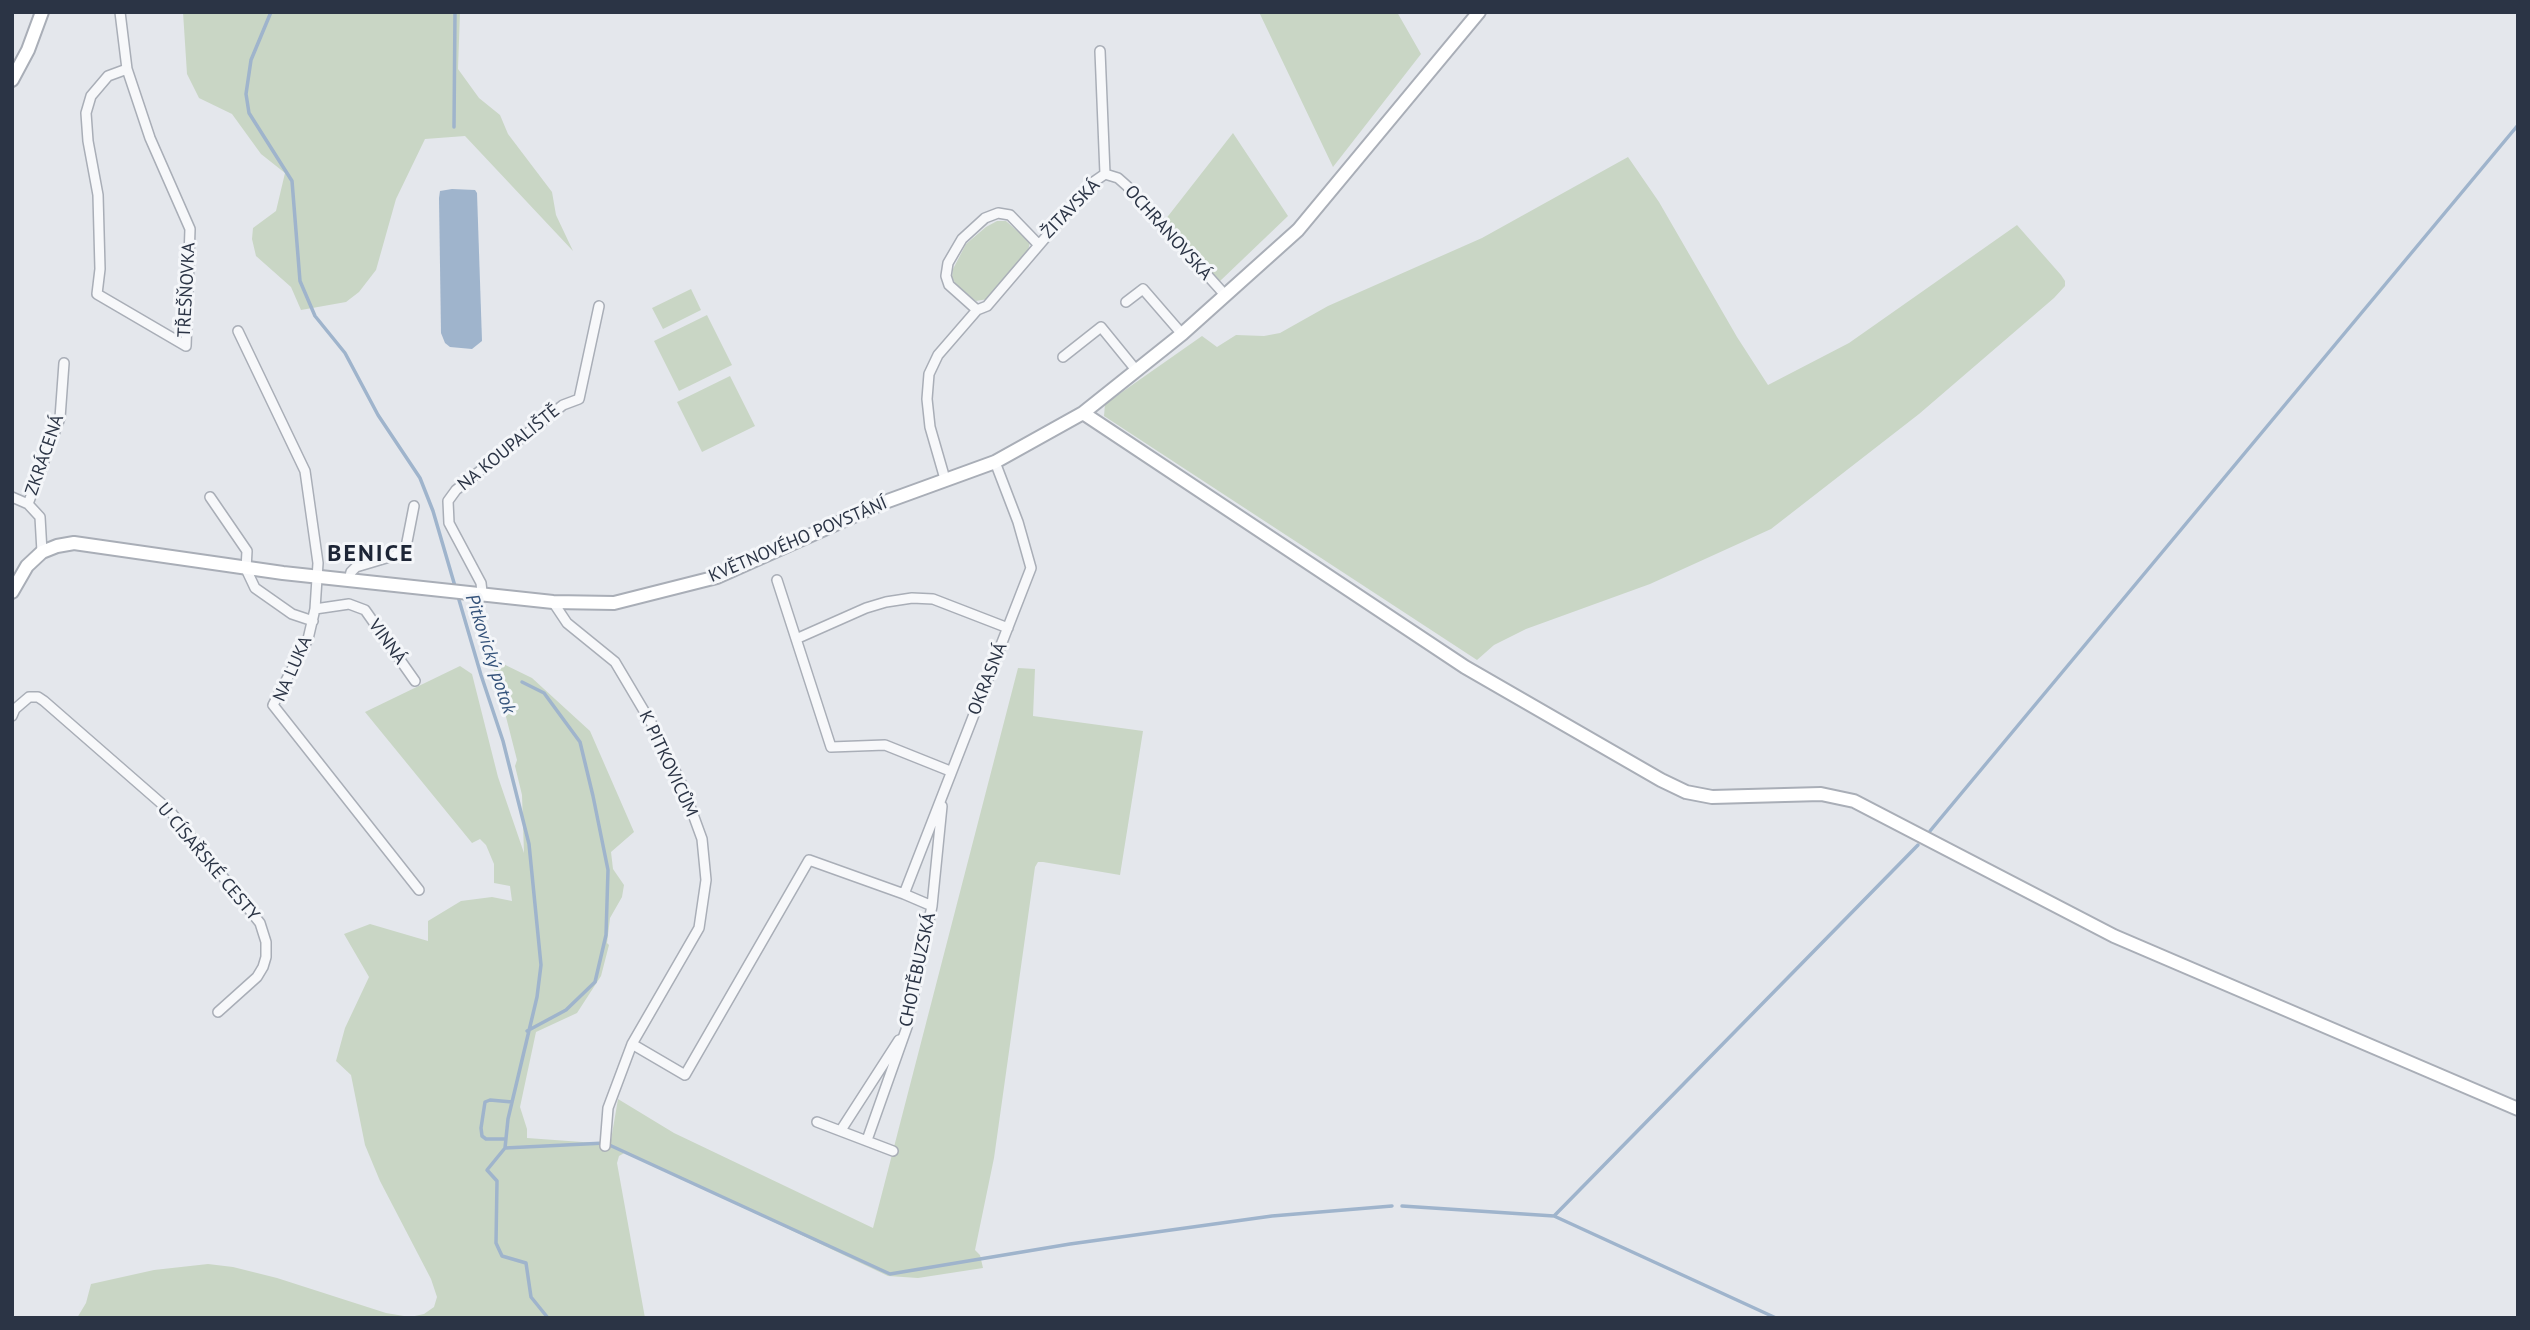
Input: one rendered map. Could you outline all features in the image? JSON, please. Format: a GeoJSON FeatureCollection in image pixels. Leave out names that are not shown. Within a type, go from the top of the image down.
{"type":"FeatureCollection","features":[{"type":"Feature","properties":{"kind":"street"},"geometry":{"type":"LineString","coordinates":[[12,80],[28,50],[42,12]]}},
{"type":"Feature","properties":{"kind":"street","name":"TŘEŠŇOVKA"},"geometry":{"type":"LineString","coordinates":[[120,12],[127,69],[150,138],[190,229],[186,346],[97,293],[100,248],[98,195],[86,113],[91,96],[108,76],[127,69]]}},
{"type":"Feature","properties":{"kind":"street","name":"KVĚTNOVÉHO POVSTÁNÍ"},"geometry":{"type":"LineString","coordinates":[[42,552],[57,545],[74,543],[246,569],[552,601],[614,603],[717,577],[873,507],[995,462],[1083,413],[1182,334],[1298,230],[1479,12]]}},
{"type":"Feature","properties":{"kind":"street","name":"OCHRANOVSKÁ"},"geometry":{"type":"LineString","coordinates":[[1100,51],[1105,174],[1118,178],[1127,186],[1226,296]]}},
{"type":"Feature","properties":{"kind":"street","name":"ŽITAVSKÁ"},"geometry":{"type":"LineString","coordinates":[[945,479],[930,427],[927,399],[929,374],[939,355],[977,310],[987,306],[1092,183],[1105,174]]}},
{"type":"Feature","properties":{"kind":"street","name":"ŽITAVSKÁ"},"geometry":{"type":"LineString","coordinates":[[977,310],[949,285],[946,276],[948,263],[962,239],[985,218],[998,213],[1010,215],[1038,244]]}},
{"type":"Feature","properties":{"kind":"street"},"geometry":{"type":"LineString","coordinates":[[1126,302],[1143,289],[1182,334]]}},
{"type":"Feature","properties":{"kind":"street","name":"NA KOUPALIŠTĚ"},"geometry":{"type":"LineString","coordinates":[[478,592],[481,583],[449,523],[448,501],[456,490],[563,405],[579,399],[599,306]]}},
{"type":"Feature","properties":{"kind":"street"},"geometry":{"type":"LineString","coordinates":[[1063,357],[1101,327],[1136,370]]}},
{"type":"Feature","properties":{"kind":"street","name":"NA LUKA"},"geometry":{"type":"LineString","coordinates":[[238,331],[305,471],[318,563],[315,609],[308,639],[274,705],[419,890]]}},
{"type":"Feature","properties":{"kind":"street","name":"ZKRÁCENÁ"},"geometry":{"type":"LineString","coordinates":[[28,504],[60,418],[64,363]]}},
{"type":"Feature","properties":{"kind":"street"},"geometry":{"type":"LineString","coordinates":[[1083,413],[1465,667],[1661,780],[1686,792],[1712,797],[1821,794],[1854,801],[2114,936],[2518,1109]]}},
{"type":"Feature","properties":{"kind":"street","name":"OKRASNÁ"},"geometry":{"type":"LineString","coordinates":[[904,894],[1031,568],[1018,522],[995,462]]}},
{"type":"Feature","properties":{"kind":"street"},"geometry":{"type":"LineString","coordinates":[[12,496],[28,504],[40,517],[42,552],[27,566],[12,592]]}},
{"type":"Feature","properties":{"kind":"street"},"geometry":{"type":"LineString","coordinates":[[210,497],[247,551],[246,569],[255,588],[292,614],[313,621]]}},
{"type":"Feature","properties":{"kind":"street"},"geometry":{"type":"LineString","coordinates":[[349,580],[356,567],[403,552],[414,506]]}},
{"type":"Feature","properties":{"kind":"street"},"geometry":{"type":"LineString","coordinates":[[777,580],[831,747],[885,745],[950,771]]}},
{"type":"Feature","properties":{"kind":"street"},"geometry":{"type":"LineString","coordinates":[[796,639],[866,608],[912,598],[933,599],[1008,628]]}},
{"type":"Feature","properties":{"kind":"street","name":"K PITKOVICŮM"},"geometry":{"type":"LineString","coordinates":[[552,601],[567,623],[615,662],[653,726],[683,787],[702,839],[706,880],[699,928],[632,1044],[608,1108],[605,1143]]}},
{"type":"Feature","properties":{"kind":"street","name":"VINNÁ"},"geometry":{"type":"LineString","coordinates":[[315,609],[349,604],[365,610],[415,681]]}},
{"type":"Feature","properties":{"kind":"street","name":"U CÍSAŘSKÉ CESTY"},"geometry":{"type":"LineString","coordinates":[[13,710],[29,697],[38,697],[44,701],[170,811],[260,923],[266,942],[267,957],[263,967],[257,977],[218,1012]]}},
{"type":"Feature","properties":{"kind":"street","name":"CHOTĚBUZSKÁ"},"geometry":{"type":"LineString","coordinates":[[867,1140],[907,1027],[933,906],[943,794]]}},
{"type":"Feature","properties":{"kind":"street"},"geometry":{"type":"LineString","coordinates":[[632,1044],[685,1075],[809,860],[933,906]]}},
{"type":"Feature","properties":{"kind":"street"},"geometry":{"type":"LineString","coordinates":[[841,1130],[907,1027]]}},
{"type":"Feature","properties":{"kind":"street"},"geometry":{"type":"LineString","coordinates":[[817,1122],[893,1151]]}},
{"type":"Feature","properties":{"kind":"green space"},"geometry":{"type":"Polygon","coordinates":[[[183,12],[460,12],[458,69],[479,98],[500,115],[508,134],[552,192],[556,215],[573,251],[465,136],[425,139],[396,199],[376,270],[359,292],[346,302],[301,310],[291,287],[256,256],[252,239],[253,228],[276,211],[285,173],[261,154],[232,114],[199,98],[187,74],[183,12]]]}},
{"type":"Feature","properties":{"kind":"green space"},"geometry":{"type":"Polygon","coordinates":[[[1259,12],[1397,12],[1421,54],[1333,167],[1259,12]]]}},
{"type":"Feature","properties":{"kind":"green space"},"geometry":{"type":"Polygon","coordinates":[[[1233,133],[1288,216],[1219,282],[1165,220],[1233,133]]]}},
{"type":"Feature","properties":{"kind":"green space"},"geometry":{"type":"Polygon","coordinates":[[[1628,157],[1659,202],[1768,385],[1849,343],[2017,225],[2061,275],[2065,286],[1919,414],[1771,529],[1650,584],[1526,629],[1494,645],[1477,660],[1104,416],[1105,404],[1202,336],[1217,347],[1236,335],[1264,336],[1280,333],[1328,306],[1482,238],[1628,157]]]}},
{"type":"Feature","properties":{"kind":"green space"},"geometry":{"type":"Polygon","coordinates":[[[997,221],[1006,221],[1030,242],[1028,251],[988,299],[976,301],[956,285],[952,277],[953,269],[966,244],[997,221]]]}},
{"type":"Feature","properties":{"kind":"green space"},"geometry":{"type":"Polygon","coordinates":[[[691,289],[701,310],[663,329],[652,308],[691,289]]]}},
{"type":"Feature","properties":{"kind":"green space"},"geometry":{"type":"Polygon","coordinates":[[[707,315],[732,365],[679,391],[654,341],[707,315]]]}},
{"type":"Feature","properties":{"kind":"green space"},"geometry":{"type":"Polygon","coordinates":[[[730,376],[755,426],[702,452],[677,402],[730,376]]]}},
{"type":"Feature","properties":{"kind":"green space"},"geometry":{"type":"Polygon","coordinates":[[[491,658],[532,678],[590,731],[634,832],[611,852],[613,869],[624,885],[622,897],[610,918],[609,945],[601,976],[577,1013],[536,1032],[520,1107],[527,1138],[596,1143],[611,1140],[618,1099],[674,1133],[873,1228],[1018,668],[1035,669],[1033,716],[1143,731],[1120,875],[1043,862],[1038,862],[1035,867],[994,1158],[975,1250],[980,1255],[983,1268],[918,1278],[888,1276],[626,1152],[619,1156],[617,1163],[645,1318],[77,1318],[86,1303],[91,1284],[154,1270],[208,1264],[277,1278],[386,1313],[410,1317],[424,1314],[434,1307],[437,1297],[431,1279],[380,1181],[365,1145],[351,1075],[336,1061],[345,1028],[369,977],[344,934],[370,924],[428,941],[428,921],[461,901],[492,897],[512,901],[510,886],[494,883],[494,864],[486,845],[480,839],[472,843],[365,712],[460,666],[472,674],[498,777],[524,853],[522,795],[515,766],[517,760],[491,658]]]}},
{"type":"Feature","properties":{"kind":"water"},"geometry":{"type":"Polygon","coordinates":[[[475,190],[477,193],[482,341],[472,349],[450,347],[441,333],[439,198],[440,191],[475,190]]]}},
{"type":"Feature","properties":{"kind":"waterway","name":"Pitkovický potok"},"geometry":{"type":"LineString","coordinates":[[271,12],[251,60],[246,94],[249,113],[292,181],[300,281],[315,316],[345,353],[378,415],[420,478],[433,511],[503,741],[529,844],[541,965],[537,997],[508,1119],[505,1148],[487,1170],[497,1181],[496,1243],[502,1256],[526,1263],[531,1297],[548,1318]]}},
{"type":"Feature","properties":{"kind":"waterway"},"geometry":{"type":"LineString","coordinates":[[454,127],[455,12]]}},
{"type":"Feature","properties":{"kind":"waterway"},"geometry":{"type":"LineString","coordinates":[[1930,831],[2518,125]]}},
{"type":"Feature","properties":{"kind":"waterway"},"geometry":{"type":"LineString","coordinates":[[522,682],[544,693],[580,742],[608,870],[606,935],[595,982],[566,1010],[527,1031]]}},
{"type":"Feature","properties":{"kind":"waterway"},"geometry":{"type":"LineString","coordinates":[[1554,1216],[1918,845]]}},
{"type":"Feature","properties":{"kind":"waterway"},"geometry":{"type":"LineString","coordinates":[[506,1139],[486,1139],[482,1136],[485,1102],[512,1102]]}},
{"type":"Feature","properties":{"kind":"waterway"},"geometry":{"type":"LineString","coordinates":[[505,1148],[605,1143],[890,1274],[1070,1244],[1272,1216],[1392,1206]]}},
{"type":"Feature","properties":{"kind":"waterway"},"geometry":{"type":"LineString","coordinates":[[1402,1206],[1554,1216],[1776,1318]]}},
{"type":"Feature","properties":{"kind":"district","name":"BENICE"},"geometry":{"type":"Point","coordinates":[371,554]}}]}
